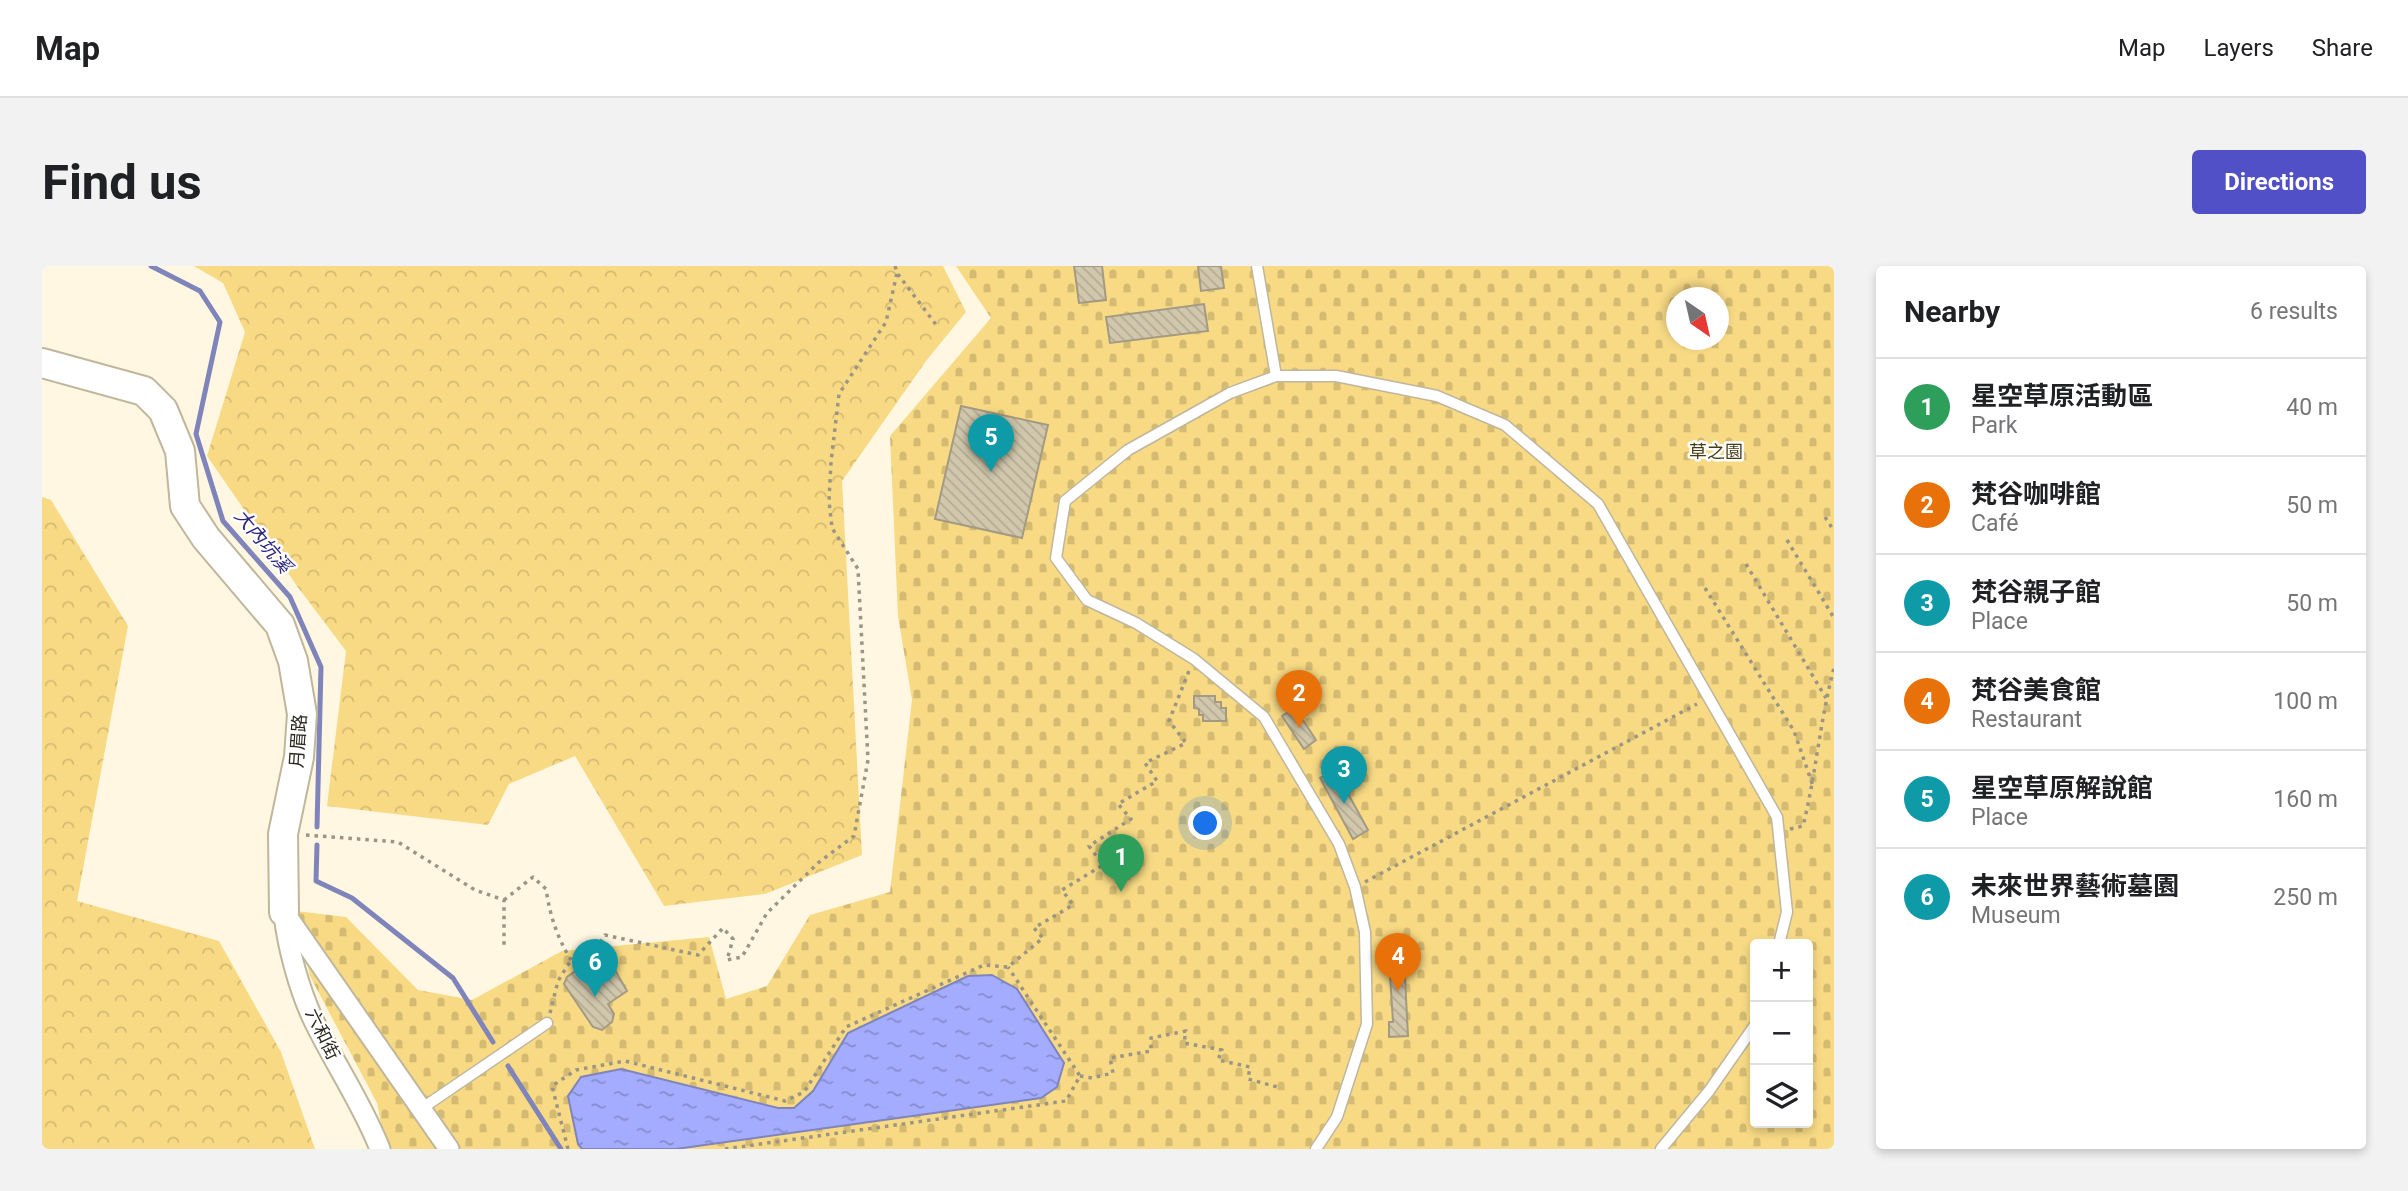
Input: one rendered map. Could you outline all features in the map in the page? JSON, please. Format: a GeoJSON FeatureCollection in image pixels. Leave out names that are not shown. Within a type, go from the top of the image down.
{"type":"FeatureCollection","features":[{"type":"Feature","properties":{"kind":"street","name":"月眉路"},"geometry":{"type":"LineString","coordinates":[[42,363],[144,391],[163,410],[180,451],[185,506],[206,538],[280,625],[293,660],[302,714],[299,757],[283,834],[284,912]]}},
{"type":"Feature","properties":{"kind":"street"},"geometry":{"type":"LineString","coordinates":[[284,912],[449,1149]]}},
{"type":"Feature","properties":{"kind":"street","name":"六和街"},"geometry":{"type":"LineString","coordinates":[[284,912],[287,942],[312,1017],[368,1119],[380,1149]]}},
{"type":"Feature","properties":{"kind":"lane"},"geometry":{"type":"LineString","coordinates":[[1257,266],[1276,376]]}},
{"type":"Feature","properties":{"kind":"lane"},"geometry":{"type":"LineString","coordinates":[[1316,1149],[1336,1117],[1367,1024],[1365,932],[1355,887],[1339,844],[1264,717],[1194,659],[1136,623],[1087,600],[1056,558],[1065,501],[1128,450],[1230,393],[1276,376],[1336,376],[1437,396],[1505,425],[1598,504],[1777,817],[1787,912],[1780,939]]}},
{"type":"Feature","properties":{"kind":"lane"},"geometry":{"type":"LineString","coordinates":[[421,1109],[547,1023]]}},
{"type":"Feature","properties":{"kind":"lane"},"geometry":{"type":"LineString","coordinates":[[1661,1149],[1709,1091],[1750,1032]]}},
{"type":"Feature","properties":{"kind":"path"},"geometry":{"type":"LineString","coordinates":[[895,266],[897,273],[937,326]]}},
{"type":"Feature","properties":{"kind":"path"},"geometry":{"type":"LineString","coordinates":[[547,1023],[558,981],[571,960],[593,953],[605,935],[698,955],[723,928],[733,939],[727,960],[742,957],[767,913],[818,863],[854,836],[868,760],[858,569],[832,528],[831,462],[839,394],[886,322],[897,273]]}},
{"type":"Feature","properties":{"kind":"path"},"geometry":{"type":"LineString","coordinates":[[1825,517],[1834,531]]}},
{"type":"Feature","properties":{"kind":"path"},"geometry":{"type":"LineString","coordinates":[[1787,540],[1834,618]]}},
{"type":"Feature","properties":{"kind":"path"},"geometry":{"type":"LineString","coordinates":[[1746,564],[1826,698]]}},
{"type":"Feature","properties":{"kind":"path"},"geometry":{"type":"LineString","coordinates":[[1705,588],[1794,731],[1813,786]]}},
{"type":"Feature","properties":{"kind":"path"},"geometry":{"type":"LineString","coordinates":[[568,1149],[552,1086],[576,1070],[625,1060],[785,1101],[804,1092],[846,1027],[984,965],[1008,967],[1043,938],[1034,928],[1073,905],[1062,890],[1103,865],[1089,846],[1130,819],[1118,804],[1157,781],[1145,763],[1186,743],[1169,721],[1194,659]]}},
{"type":"Feature","properties":{"kind":"path"},"geometry":{"type":"LineString","coordinates":[[1778,833],[1803,826],[1813,786],[1826,698],[1834,668]]}},
{"type":"Feature","properties":{"kind":"path"},"geometry":{"type":"LineString","coordinates":[[1355,887],[1709,698]]}},
{"type":"Feature","properties":{"kind":"path"},"geometry":{"type":"LineString","coordinates":[[283,834],[398,842],[475,890],[504,900]]}},
{"type":"Feature","properties":{"kind":"path"},"geometry":{"type":"LineString","coordinates":[[504,900],[533,877],[546,889],[559,940],[571,960]]}},
{"type":"Feature","properties":{"kind":"path"},"geometry":{"type":"LineString","coordinates":[[503,950],[504,900]]}},
{"type":"Feature","properties":{"kind":"path"},"geometry":{"type":"LineString","coordinates":[[1008,967],[1080,1076],[1092,1078],[1113,1073],[1110,1058],[1151,1051],[1151,1038],[1186,1031],[1184,1043],[1222,1050],[1218,1060],[1250,1067],[1248,1079],[1282,1088]]}},
{"type":"Feature","properties":{"kind":"path"},"geometry":{"type":"LineString","coordinates":[[725,1149],[1066,1101],[1080,1076]]}},
{"type":"Feature","properties":{"kind":"green space"},"geometry":{"type":"Polygon","coordinates":[[[194,266],[943,266],[966,312],[926,361],[842,481],[862,855],[765,894],[664,906],[575,756],[509,784],[488,825],[327,806],[346,651],[297,586],[207,456],[245,332],[223,283],[194,266]]]}},
{"type":"Feature","properties":{"kind":"green space","name":"草之園"},"geometry":{"type":"Polygon","coordinates":[[[956,266],[1834,266],[1834,1149],[386,1149],[377,1103],[310,976],[296,911],[346,917],[418,990],[472,1000],[562,951],[709,937],[726,999],[767,986],[810,915],[890,892],[912,700],[898,616],[890,436],[991,318],[956,266]]]}},
{"type":"Feature","properties":{"kind":"green space"},"geometry":{"type":"Polygon","coordinates":[[[42,497],[51,500],[128,626],[77,901],[219,941],[281,1052],[315,1149],[42,1149],[42,497]]]}},
{"type":"Feature","properties":{"kind":"water"},"geometry":{"type":"Polygon","coordinates":[[[992,975],[1017,989],[1064,1063],[1057,1087],[1041,1098],[676,1149],[582,1149],[578,1144],[568,1096],[581,1077],[621,1069],[778,1108],[794,1108],[813,1091],[848,1033],[968,976],[992,975]]]}},
{"type":"Feature","properties":{"kind":"building"},"geometry":{"type":"Polygon","coordinates":[[[1074,266],[1102,266],[1106,300],[1079,303],[1074,266]]]}},
{"type":"Feature","properties":{"kind":"building"},"geometry":{"type":"Polygon","coordinates":[[[1198,266],[1221,266],[1224,288],[1201,291],[1198,266]]]}},
{"type":"Feature","properties":{"kind":"building"},"geometry":{"type":"Polygon","coordinates":[[[1204,304],[1208,331],[1110,343],[1106,317],[1204,304]]]}},
{"type":"Feature","properties":{"kind":"building"},"geometry":{"type":"Polygon","coordinates":[[[961,406],[1048,425],[1022,538],[935,519],[961,406]]]}},
{"type":"Feature","properties":{"kind":"building"},"geometry":{"type":"Polygon","coordinates":[[[1194,696],[1215,696],[1215,702],[1221,702],[1221,708],[1226,708],[1226,721],[1203,721],[1199,709],[1194,708],[1194,696]]]}},
{"type":"Feature","properties":{"kind":"building"},"geometry":{"type":"Polygon","coordinates":[[[1295,708],[1316,740],[1304,749],[1282,716],[1295,708]]]}},
{"type":"Feature","properties":{"kind":"building"},"geometry":{"type":"Polygon","coordinates":[[[1335,770],[1368,830],[1353,839],[1320,778],[1335,770]]]}},
{"type":"Feature","properties":{"kind":"building"},"geometry":{"type":"Polygon","coordinates":[[[1403,939],[1408,1036],[1389,1037],[1389,1022],[1393,1022],[1389,960],[1385,960],[1383,940],[1403,939]]]}},
{"type":"Feature","properties":{"kind":"building"},"geometry":{"type":"Polygon","coordinates":[[[583,966],[595,984],[615,970],[627,991],[608,1004],[614,1014],[612,1022],[602,1030],[593,1027],[564,984],[567,977],[583,966]]]}},
{"type":"Feature","properties":{"kind":"waterway","name":"大內坑溪"},"geometry":{"type":"LineString","coordinates":[[151,266],[200,291],[220,322],[196,434],[223,521],[290,597],[321,667],[317,827]]}},
{"type":"Feature","properties":{"kind":"waterway","name":"大內坑溪"},"geometry":{"type":"LineString","coordinates":[[317,845],[316,881],[352,898],[453,978],[493,1042]]}},
{"type":"Feature","properties":{"kind":"waterway","name":"大內坑溪"},"geometry":{"type":"LineString","coordinates":[[508,1066],[561,1149]]}},
{"type":"Feature","properties":{"kind":"place","name":"星空草原解說館"},"geometry":{"type":"Point","coordinates":[991,472]}},
{"type":"Feature","properties":{"kind":"place","name":"梵谷咖啡館"},"geometry":{"type":"Point","coordinates":[1299,728]}},
{"type":"Feature","properties":{"kind":"place","name":"梵谷親子館"},"geometry":{"type":"Point","coordinates":[1344,804]}},
{"type":"Feature","properties":{"kind":"place","name":"星空草原活動區"},"geometry":{"type":"Point","coordinates":[1121,892]}},
{"type":"Feature","properties":{"kind":"place","name":"梵谷美食館"},"geometry":{"type":"Point","coordinates":[1398,991]}},
{"type":"Feature","properties":{"kind":"place","name":"未來世界藝術墓園"},"geometry":{"type":"Point","coordinates":[595,997]}}]}
